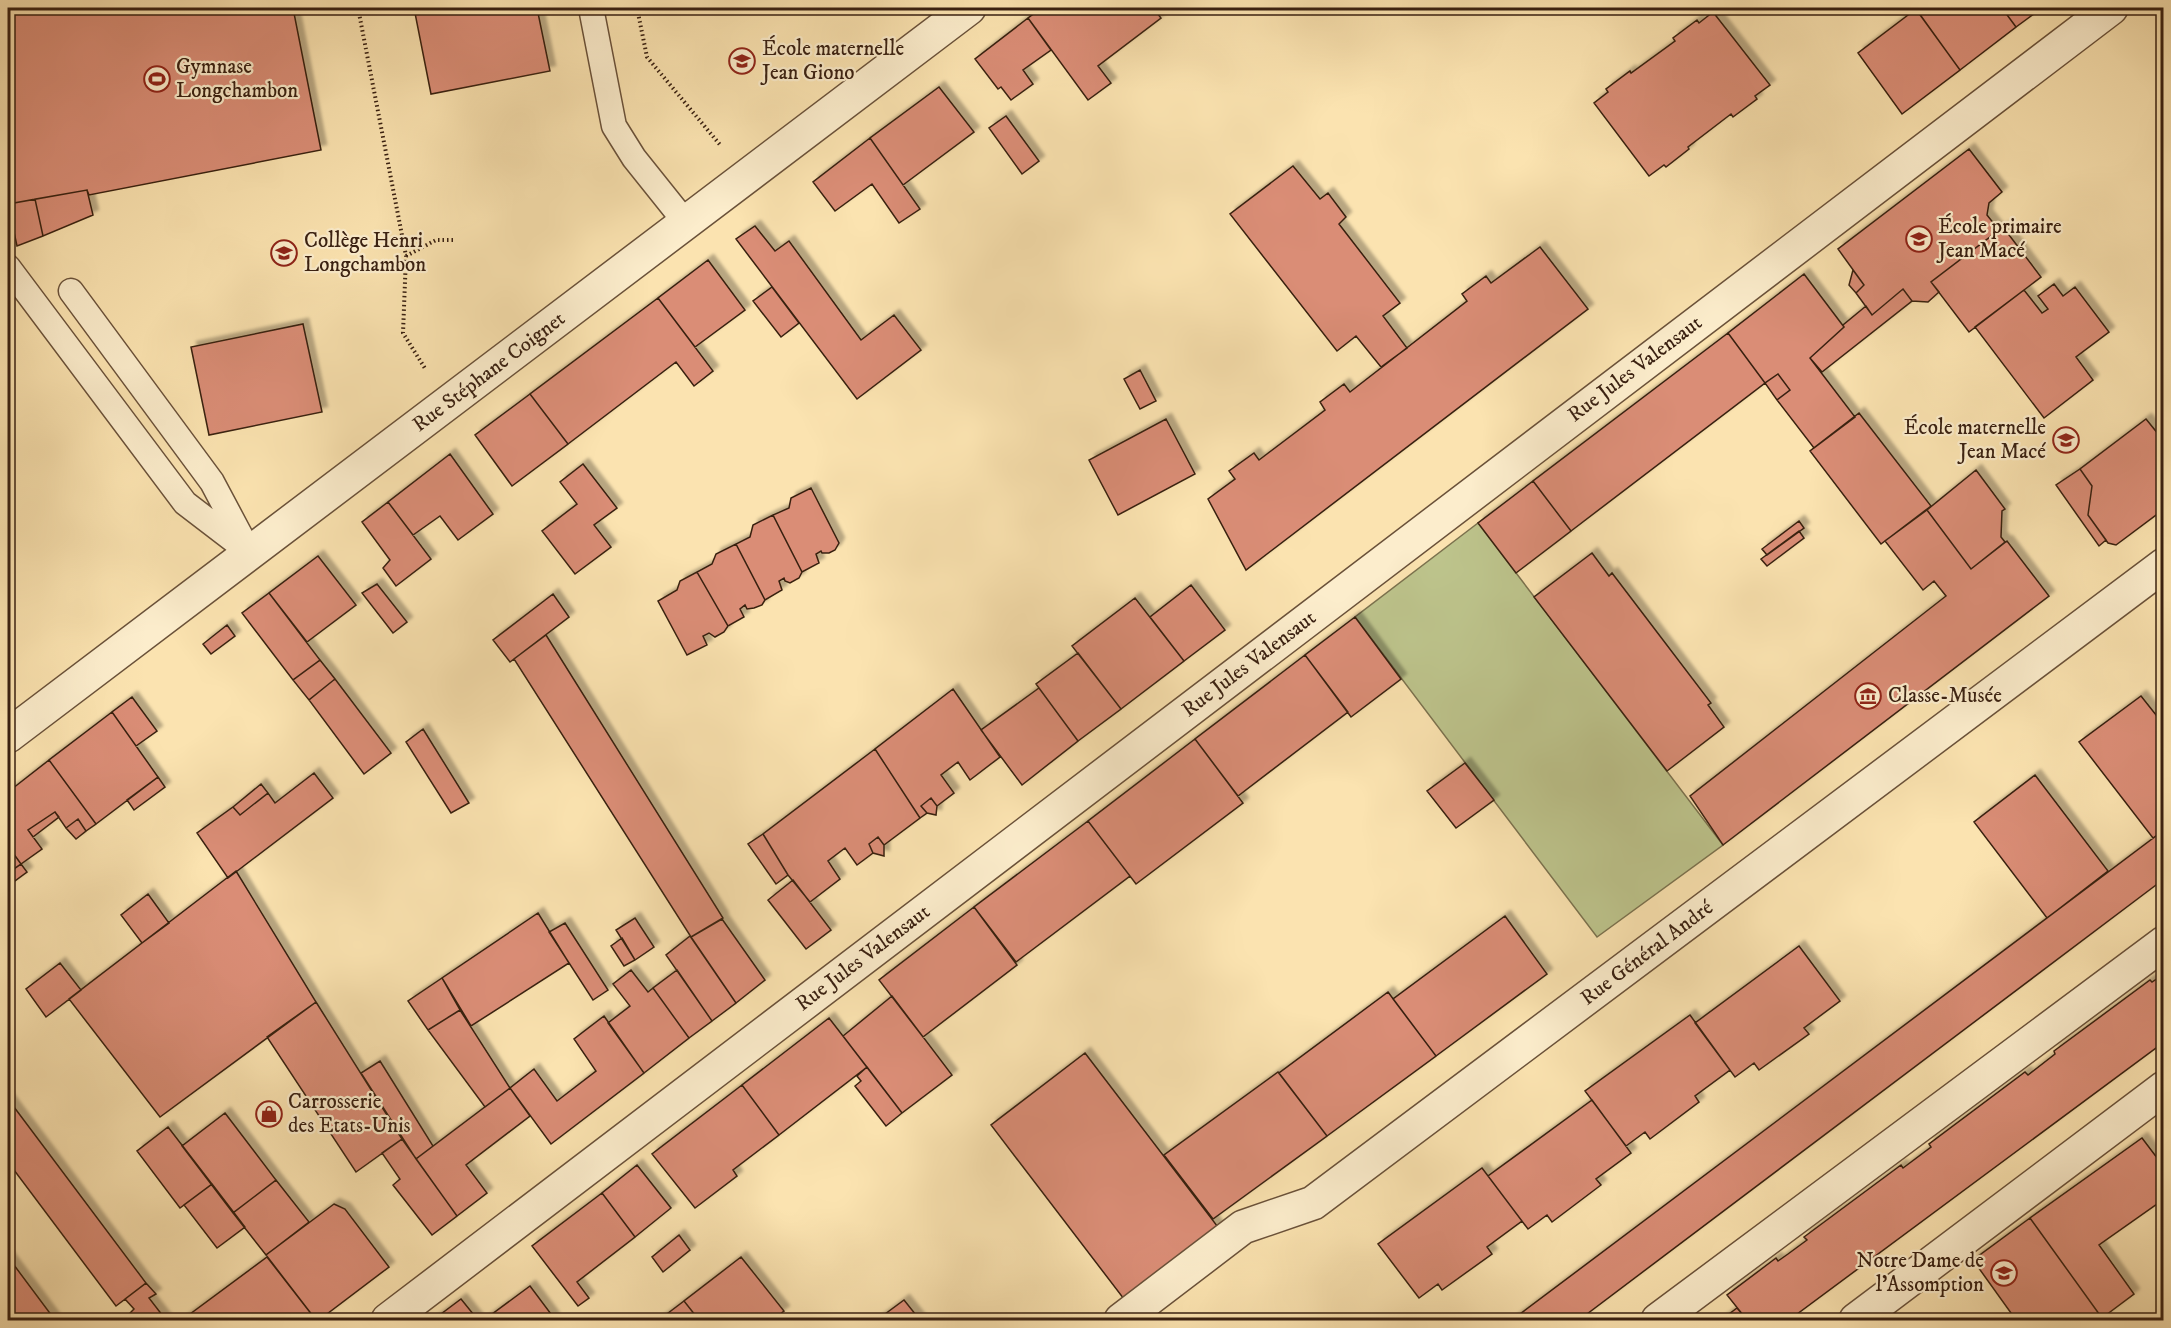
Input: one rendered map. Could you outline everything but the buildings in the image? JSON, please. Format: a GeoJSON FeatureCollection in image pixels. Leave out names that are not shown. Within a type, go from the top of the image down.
{"type":"FeatureCollection","features":[{"type":"Feature","properties":{"kind":"street","name":"Rue Stéphane Coignet"},"geometry":{"type":"LineString","coordinates":[[8,736],[969,8]]}},
{"type":"Feature","properties":{"kind":"street","name":"Rue Jules Valensaut"},"geometry":{"type":"LineString","coordinates":[[388,1320],[2111,8]]}},
{"type":"Feature","properties":{"kind":"street","name":"Rue Général André"},"geometry":{"type":"LineString","coordinates":[[1121,1320],[1243,1227],[1313,1203],[2163,565]]}},
{"type":"Feature","properties":{"kind":"street"},"geometry":{"type":"LineString","coordinates":[[1658,1320],[2163,943]]}},
{"type":"Feature","properties":{"kind":"street"},"geometry":{"type":"LineString","coordinates":[[1856,1320],[2163,1088]]}},
{"type":"Feature","properties":{"kind":"lane"},"geometry":{"type":"LineString","coordinates":[[591,8],[614,126],[634,158],[686,223]]}},
{"type":"Feature","properties":{"kind":"lane"},"geometry":{"type":"LineString","coordinates":[[8,267],[185,503],[249,552]]}},
{"type":"Feature","properties":{"kind":"lane"},"geometry":{"type":"LineString","coordinates":[[71,291],[212,482],[249,552]]}},
{"type":"Feature","properties":{"kind":"path"},"geometry":{"type":"LineString","coordinates":[[358,8],[406,256],[403,333],[449,403]]}},
{"type":"Feature","properties":{"kind":"path"},"geometry":{"type":"LineString","coordinates":[[637,8],[647,57],[747,177]]}},
{"type":"Feature","properties":{"kind":"path"},"geometry":{"type":"LineString","coordinates":[[406,256],[436,240],[456,240]]}},
{"type":"Feature","properties":{"kind":"green space"},"geometry":{"type":"Polygon","coordinates":[[[1478,523],[1723,845],[1597,937],[1355,617],[1478,523]]]}},
{"type":"Feature","properties":{"kind":"place","name":"École maternelle Jean Giono"},"geometry":{"type":"Point","coordinates":[742,61]}},
{"type":"Feature","properties":{"kind":"place","name":"Gymnase Longchambon"},"geometry":{"type":"Point","coordinates":[157,79]}},
{"type":"Feature","properties":{"kind":"place","name":"École primaire Jean Macé"},"geometry":{"type":"Point","coordinates":[1919,239]}},
{"type":"Feature","properties":{"kind":"place","name":"Collège Henri Longchambon"},"geometry":{"type":"Point","coordinates":[284,253]}},
{"type":"Feature","properties":{"kind":"place","name":"École maternelle Jean Macé"},"geometry":{"type":"Point","coordinates":[2066,440]}},
{"type":"Feature","properties":{"kind":"place","name":"Classe-Musée"},"geometry":{"type":"Point","coordinates":[1868,696]}},
{"type":"Feature","properties":{"kind":"place","name":"Carrosserie des Etats-Unis"},"geometry":{"type":"Point","coordinates":[269,1114]}},
{"type":"Feature","properties":{"kind":"place","name":"Notre Dame de l'Assomption"},"geometry":{"type":"Point","coordinates":[2004,1273]}}]}
